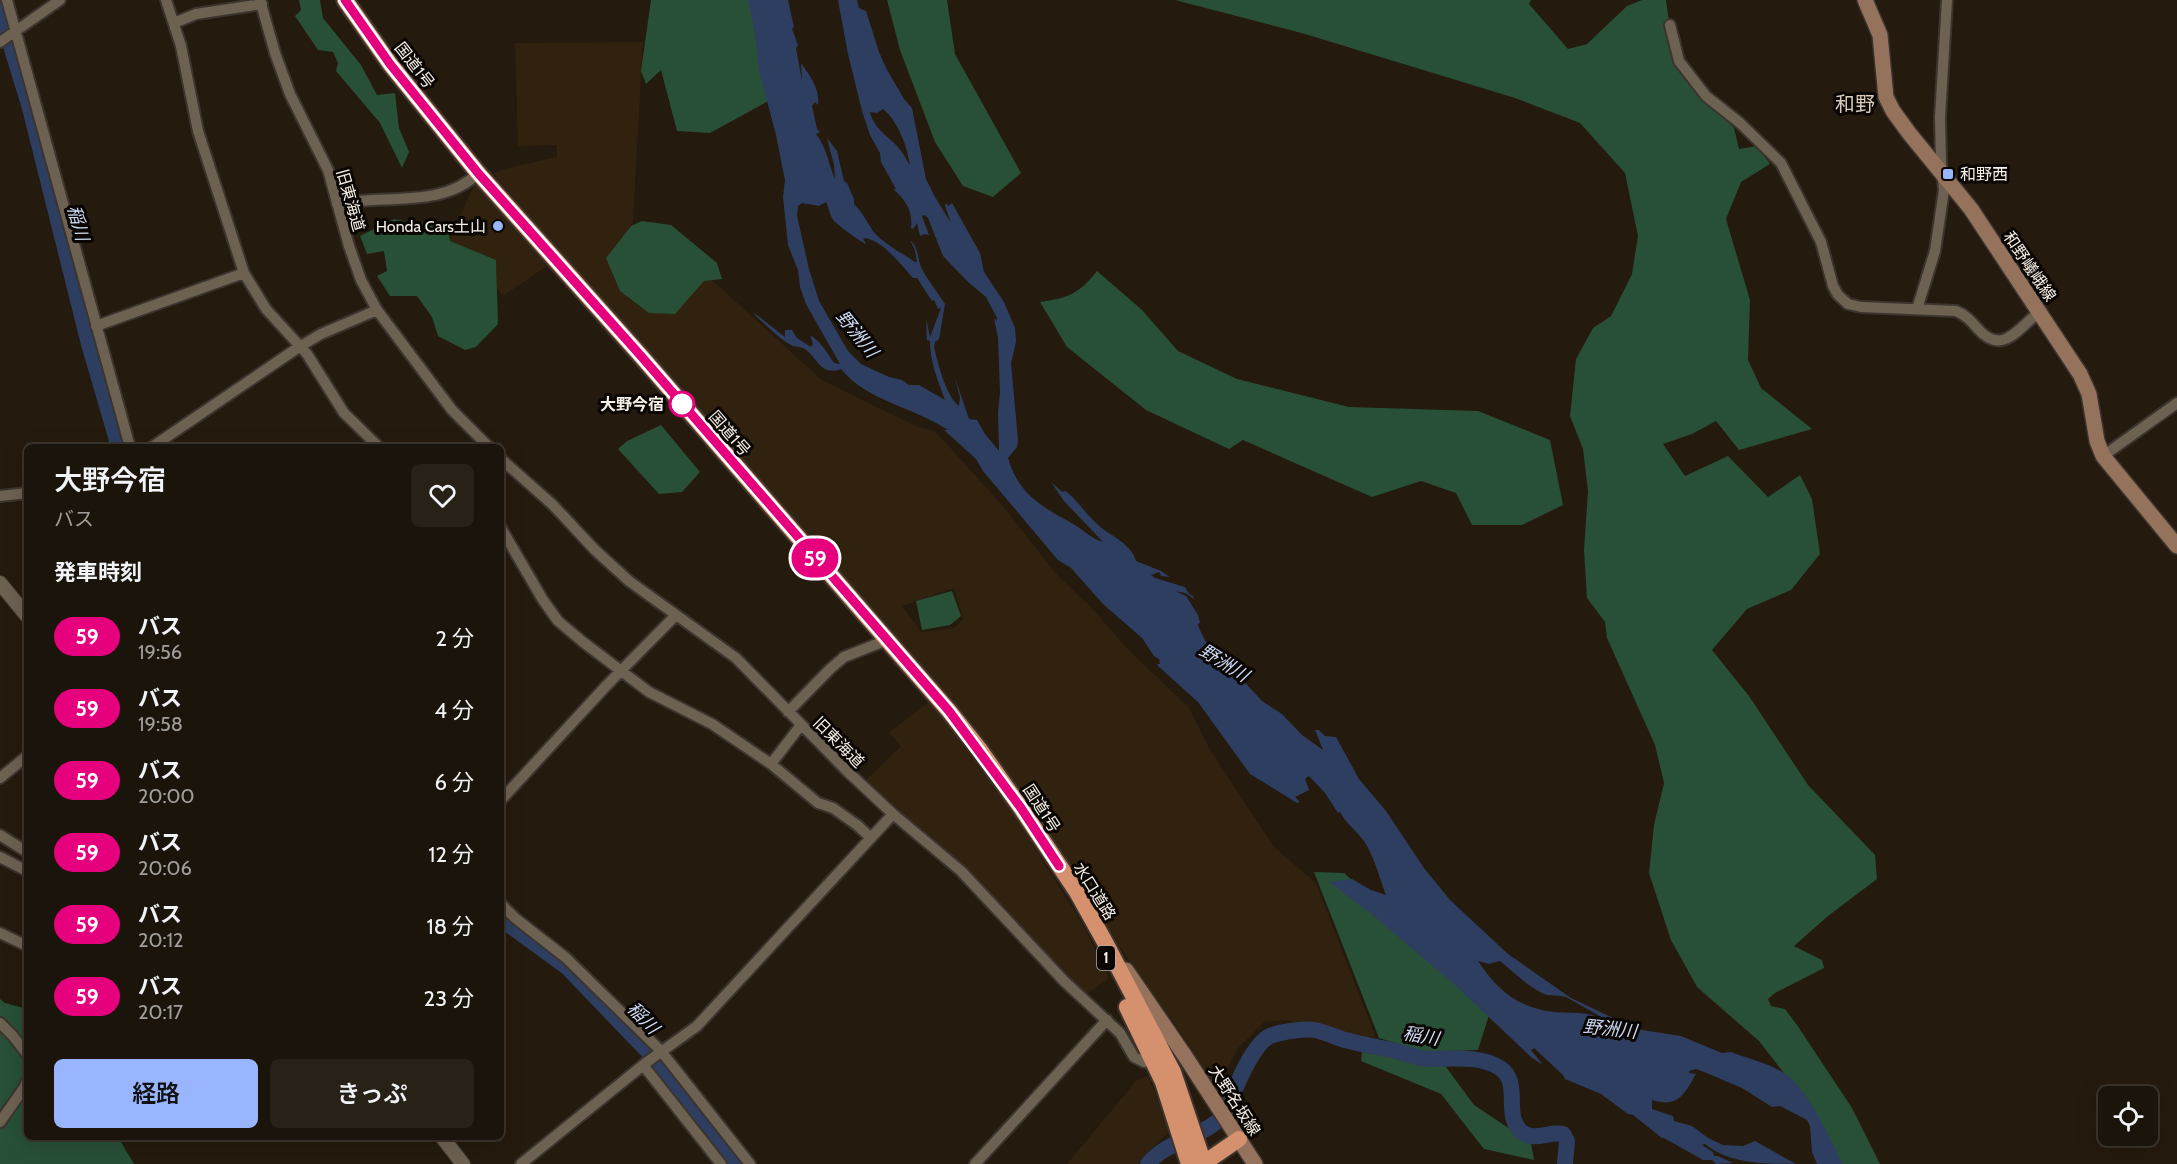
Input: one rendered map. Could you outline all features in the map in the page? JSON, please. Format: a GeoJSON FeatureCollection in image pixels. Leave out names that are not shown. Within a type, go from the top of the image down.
{"type":"FeatureCollection","features":[{"type":"Feature","properties":{"kind":"highway","name":"国道1号"},"geometry":{"type":"LineString","coordinates":[[345,0],[390,64],[478,173],[641,356],[949,711],[980,750],[1059,866]]}},
{"type":"Feature","properties":{"kind":"highway","name":"水口道路"},"geometry":{"type":"LineString","coordinates":[[1059,866],[1077,892],[1106,944],[1145,1024],[1152,1058],[1185,1127],[1191,1153],[1204,1164]]}},
{"type":"Feature","properties":{"kind":"highway","name":"水口道路"},"geometry":{"type":"LineString","coordinates":[[1059,866],[1145,1024],[1152,1058]]}},
{"type":"Feature","properties":{"kind":"highway"},"geometry":{"type":"LineString","coordinates":[[1204,1164],[1239,1139]]}},
{"type":"Feature","properties":{"kind":"main road","name":"和野嶬峨線"},"geometry":{"type":"LineString","coordinates":[[1865,0],[1880,35],[1886,97],[1893,111],[1971,209],[2080,374],[2089,394],[2097,441],[2103,456],[2177,546]]}},
{"type":"Feature","properties":{"kind":"main road","name":"大野名坂線"},"geometry":{"type":"LineString","coordinates":[[1106,944],[1185,1056],[1255,1164]]}},
{"type":"Feature","properties":{"kind":"main road"},"geometry":{"type":"LineString","coordinates":[[1145,1024],[1185,1056]]}},
{"type":"Feature","properties":{"kind":"street"},"geometry":{"type":"LineString","coordinates":[[7,0],[129,444]]}},
{"type":"Feature","properties":{"kind":"street"},"geometry":{"type":"LineString","coordinates":[[0,42],[60,0]]}},
{"type":"Feature","properties":{"kind":"street"},"geometry":{"type":"LineString","coordinates":[[166,0],[181,46],[198,131],[244,273],[266,309],[312,362],[344,413],[376,444]]}},
{"type":"Feature","properties":{"kind":"street"},"geometry":{"type":"LineString","coordinates":[[1917,309],[1935,251],[1943,198],[1940,117],[1947,0]]}},
{"type":"Feature","properties":{"kind":"street"},"geometry":{"type":"LineString","coordinates":[[174,23],[196,14],[261,2]]}},
{"type":"Feature","properties":{"kind":"street","name":"旧東海道"},"geometry":{"type":"LineString","coordinates":[[261,2],[275,53],[290,94],[328,170],[361,279],[376,310],[452,410],[486,444]]}},
{"type":"Feature","properties":{"kind":"street"},"geometry":{"type":"LineString","coordinates":[[1670,24],[1678,61],[1706,96],[1740,123],[1781,163],[1821,242],[1833,286],[1838,295],[1848,304],[1861,307],[1956,311],[1965,315],[1984,337],[1994,342],[2003,342],[2039,312]]}},
{"type":"Feature","properties":{"kind":"street"},"geometry":{"type":"LineString","coordinates":[[337,204],[385,201],[458,189],[478,173]]}},
{"type":"Feature","properties":{"kind":"street"},"geometry":{"type":"LineString","coordinates":[[96,326],[244,273]]}},
{"type":"Feature","properties":{"kind":"street"},"geometry":{"type":"LineString","coordinates":[[156,444],[299,347],[321,334],[376,310]]}},
{"type":"Feature","properties":{"kind":"street"},"geometry":{"type":"LineString","coordinates":[[2103,456],[2177,403]]}},
{"type":"Feature","properties":{"kind":"street","name":"旧東海道"},"geometry":{"type":"LineString","coordinates":[[504,462],[553,505],[628,581],[736,658],[893,814],[961,870],[1064,981],[1120,1033],[1134,1057],[1152,1058]]}},
{"type":"Feature","properties":{"kind":"street"},"geometry":{"type":"LineString","coordinates":[[0,496],[24,493]]}},
{"type":"Feature","properties":{"kind":"street"},"geometry":{"type":"LineString","coordinates":[[504,533],[558,621],[649,692],[712,724],[771,764],[818,804],[833,808],[871,838]]}},
{"type":"Feature","properties":{"kind":"street"},"geometry":{"type":"LineString","coordinates":[[0,583],[24,612]]}},
{"type":"Feature","properties":{"kind":"street"},"geometry":{"type":"LineString","coordinates":[[504,797],[675,616]]}},
{"type":"Feature","properties":{"kind":"street"},"geometry":{"type":"LineString","coordinates":[[788,712],[844,657],[887,640]]}},
{"type":"Feature","properties":{"kind":"street"},"geometry":{"type":"LineString","coordinates":[[771,764],[801,725]]}},
{"type":"Feature","properties":{"kind":"street"},"geometry":{"type":"LineString","coordinates":[[0,778],[24,758]]}},
{"type":"Feature","properties":{"kind":"street"},"geometry":{"type":"LineString","coordinates":[[521,1164],[659,1053],[697,1026],[893,814]]}},
{"type":"Feature","properties":{"kind":"street"},"geometry":{"type":"LineString","coordinates":[[0,835],[24,850]]}},
{"type":"Feature","properties":{"kind":"street"},"geometry":{"type":"LineString","coordinates":[[0,857],[24,869]]}},
{"type":"Feature","properties":{"kind":"street"},"geometry":{"type":"LineString","coordinates":[[504,907],[565,957],[659,1053],[750,1164]]}},
{"type":"Feature","properties":{"kind":"street"},"geometry":{"type":"LineString","coordinates":[[0,933],[24,945]]}},
{"type":"Feature","properties":{"kind":"street"},"geometry":{"type":"LineString","coordinates":[[975,1164],[1107,1020]]}},
{"type":"Feature","properties":{"kind":"street"},"geometry":{"type":"LineString","coordinates":[[0,1023],[24,1050]]}},
{"type":"Feature","properties":{"kind":"street"},"geometry":{"type":"LineString","coordinates":[[1152,1058],[1176,1054],[1185,1056]]}},
{"type":"Feature","properties":{"kind":"street"},"geometry":{"type":"LineString","coordinates":[[645,1064],[721,1164]]}},
{"type":"Feature","properties":{"kind":"street"},"geometry":{"type":"LineString","coordinates":[[0,1122],[24,1088]]}},
{"type":"Feature","properties":{"kind":"street"},"geometry":{"type":"LineString","coordinates":[[444,1140],[463,1164]]}},
{"type":"Feature","properties":{"kind":"shaded area"},"geometry":{"type":"Polygon","coordinates":[[[643,42],[633,222],[610,257],[703,272],[822,380],[918,427],[935,431],[1003,506],[1058,576],[1189,708],[1209,748],[1274,847],[1316,883],[1376,1038],[1321,1029],[1288,1020],[1264,1022],[1238,1048],[1217,1089],[1170,1016],[1167,1019],[1004,768],[898,638],[642,350],[493,173],[557,157],[557,145],[518,146],[515,43],[643,42]],[[954,588],[902,606],[921,632],[954,628],[963,619],[954,588]]]}},
{"type":"Feature","properties":{"kind":"shaded area"},"geometry":{"type":"Polygon","coordinates":[[[475,183],[547,266],[503,296],[497,288],[496,260],[449,241],[475,183]]]}},
{"type":"Feature","properties":{"kind":"shaded area"},"geometry":{"type":"Polygon","coordinates":[[[932,699],[992,779],[1084,927],[1109,978],[1086,995],[1066,979],[864,782],[901,746],[889,733],[932,699]]]}},
{"type":"Feature","properties":{"kind":"shaded area"},"geometry":{"type":"Polygon","coordinates":[[[1148,1076],[1170,1131],[1138,1164],[1067,1164],[1136,1081],[1148,1076]]]}},
{"type":"Feature","properties":{"kind":"green space"},"geometry":{"type":"Polygon","coordinates":[[[299,0],[320,0],[323,18],[361,65],[377,95],[395,93],[399,128],[409,152],[402,168],[380,123],[336,71],[338,63],[333,52],[318,50],[295,16],[301,10],[299,0]]]}},
{"type":"Feature","properties":{"kind":"green space"},"geometry":{"type":"Polygon","coordinates":[[[651,0],[761,0],[774,98],[710,133],[677,131],[661,70],[646,84],[641,71],[651,0]]]}},
{"type":"Feature","properties":{"kind":"green space"},"geometry":{"type":"Polygon","coordinates":[[[887,0],[947,0],[955,54],[1021,173],[993,197],[963,186],[935,142],[900,50],[887,0]]]}},
{"type":"Feature","properties":{"kind":"green space"},"geometry":{"type":"Polygon","coordinates":[[[1175,0],[1531,0],[1529,4],[1568,49],[1587,44],[1627,6],[1642,0],[1666,0],[1674,58],[1699,93],[1734,128],[1739,149],[1757,146],[1770,164],[1741,182],[1726,219],[1750,300],[1748,360],[1761,388],[1812,429],[1739,450],[1716,421],[1692,434],[1663,444],[1685,476],[1728,456],[1768,497],[1800,475],[1812,499],[1820,554],[1791,590],[1747,609],[1712,650],[1749,696],[1808,785],[1875,855],[1877,879],[1828,916],[1794,946],[1822,960],[1824,968],[1775,993],[1768,999],[1771,1006],[1785,1009],[1797,1025],[1852,1108],[1880,1164],[1831,1164],[1801,1095],[1759,1041],[1697,987],[1671,940],[1649,873],[1654,825],[1664,783],[1655,745],[1607,638],[1605,622],[1587,598],[1584,550],[1588,491],[1583,449],[1570,416],[1576,359],[1593,328],[1611,316],[1632,274],[1638,236],[1625,173],[1580,123],[1515,98],[1305,34],[1175,0]]]}},
{"type":"Feature","properties":{"kind":"green space"},"geometry":{"type":"Polygon","coordinates":[[[394,219],[417,224],[434,220],[448,229],[450,241],[496,260],[498,324],[476,347],[465,350],[438,336],[432,317],[417,296],[390,296],[377,276],[387,271],[384,251],[367,254],[360,236],[394,219]]]}},
{"type":"Feature","properties":{"kind":"green space"},"geometry":{"type":"Polygon","coordinates":[[[642,221],[671,225],[717,263],[722,279],[704,281],[675,314],[649,313],[620,291],[606,258],[631,226],[642,221]]]}},
{"type":"Feature","properties":{"kind":"green space"},"geometry":{"type":"Polygon","coordinates":[[[1097,271],[1142,310],[1178,351],[1237,379],[1349,407],[1478,411],[1550,440],[1563,505],[1522,525],[1472,525],[1456,493],[1421,481],[1372,497],[1243,440],[1229,449],[1146,410],[1067,347],[1040,302],[1072,294],[1097,271]]]}},
{"type":"Feature","properties":{"kind":"green space"},"geometry":{"type":"Polygon","coordinates":[[[661,425],[700,472],[682,492],[659,494],[618,449],[627,441],[661,425]]]}},
{"type":"Feature","properties":{"kind":"green space"},"geometry":{"type":"Polygon","coordinates":[[[952,591],[961,616],[950,625],[922,630],[916,601],[952,591]]]}},
{"type":"Feature","properties":{"kind":"green space"},"geometry":{"type":"Polygon","coordinates":[[[1314,872],[1344,873],[1427,948],[1490,1012],[1478,1050],[1424,1052],[1379,1038],[1314,872]]]}},
{"type":"Feature","properties":{"kind":"green space"},"geometry":{"type":"Polygon","coordinates":[[[0,999],[5,1003],[24,1008],[24,1140],[120,1140],[134,1164],[0,1164],[0,999]]]}},
{"type":"Feature","properties":{"kind":"green space"},"geometry":{"type":"Polygon","coordinates":[[[1362,1052],[1446,1067],[1474,1105],[1531,1143],[1534,1160],[1484,1149],[1441,1094],[1361,1061],[1362,1052]]]}},
{"type":"Feature","properties":{"kind":"water","name":"野洲川"},"geometry":{"type":"Polygon","coordinates":[[[748,0],[788,0],[794,27],[792,29],[798,45],[796,48],[802,81],[801,63],[816,88],[818,105],[815,102],[812,106],[817,129],[820,132],[816,134],[825,150],[835,179],[827,138],[837,151],[844,181],[854,199],[854,204],[873,231],[887,244],[917,262],[910,240],[915,246],[922,270],[945,304],[939,339],[935,342],[934,347],[946,387],[959,406],[960,397],[954,375],[969,419],[977,420],[999,451],[998,338],[994,318],[997,321],[997,318],[986,297],[943,256],[928,218],[925,215],[922,216],[929,235],[920,236],[917,223],[913,229],[911,228],[908,206],[893,189],[896,189],[881,162],[880,153],[870,135],[862,111],[838,0],[857,0],[859,8],[866,11],[886,68],[904,99],[912,108],[926,179],[951,223],[945,206],[946,203],[948,206],[952,203],[980,253],[984,272],[1004,302],[1015,328],[1016,342],[1011,363],[1018,440],[1017,447],[1008,458],[1019,482],[1026,491],[1043,506],[1103,542],[1064,501],[1051,482],[1062,492],[1069,493],[1091,519],[1124,544],[1136,561],[1170,577],[1161,576],[1159,572],[1151,575],[1185,587],[1194,599],[1185,593],[1175,591],[1186,596],[1198,615],[1199,627],[1210,651],[1215,650],[1262,701],[1282,714],[1302,735],[1323,750],[1315,730],[1319,730],[1325,736],[1336,737],[1359,779],[1386,811],[1424,868],[1450,900],[1508,954],[1571,998],[1615,1019],[1642,1030],[1681,1036],[1722,1053],[1731,1052],[1782,1072],[1796,1084],[1812,1105],[1843,1164],[1817,1164],[1812,1152],[1810,1126],[1807,1120],[1780,1106],[1772,1107],[1742,1088],[1696,1069],[1689,1071],[1689,1073],[1696,1074],[1684,1094],[1674,1101],[1652,1100],[1652,1109],[1673,1116],[1674,1121],[1692,1126],[1708,1138],[1723,1145],[1743,1146],[1755,1141],[1796,1164],[1748,1162],[1725,1156],[1705,1144],[1702,1145],[1713,1152],[1714,1156],[1733,1163],[1716,1164],[1712,1160],[1703,1160],[1662,1138],[1601,1094],[1565,1079],[1534,1048],[1531,1050],[1543,1065],[1532,1058],[1455,985],[1370,913],[1329,882],[1352,879],[1371,890],[1386,895],[1368,847],[1340,812],[1338,813],[1325,793],[1309,776],[1305,779],[1309,790],[1295,797],[1300,802],[1297,803],[1250,774],[1198,702],[1158,666],[1159,659],[1154,656],[1142,638],[1103,604],[1071,568],[1058,560],[983,471],[976,459],[944,430],[948,430],[878,397],[852,380],[841,369],[834,371],[823,368],[808,351],[783,340],[756,316],[753,312],[785,337],[785,330],[792,330],[797,338],[811,347],[813,344],[810,335],[821,344],[834,363],[840,364],[806,304],[800,287],[798,270],[788,245],[783,197],[785,180],[759,71],[755,33],[748,0]],[[883,109],[877,113],[870,112],[874,122],[896,145],[910,165],[901,134],[883,109]],[[826,202],[819,206],[802,203],[798,206],[797,216],[819,301],[848,351],[861,364],[909,385],[919,385],[945,400],[931,356],[930,341],[927,340],[926,318],[930,337],[941,308],[938,309],[917,278],[913,278],[884,247],[870,239],[863,238],[866,244],[840,226],[834,221],[826,202]],[[1478,961],[1493,981],[1510,996],[1529,1006],[1541,1010],[1587,1014],[1605,1019],[1566,997],[1541,993],[1500,961],[1489,964],[1478,961]]]}},
{"type":"Feature","properties":{"kind":"waterway","name":"稲川"},"geometry":{"type":"LineString","coordinates":[[0,10],[30,108],[89,344],[118,444]]}},
{"type":"Feature","properties":{"kind":"waterway","name":"稲川"},"geometry":{"type":"LineString","coordinates":[[504,921],[567,967],[662,1066],[737,1164]]}},
{"type":"Feature","properties":{"kind":"waterway","name":"稲川"},"geometry":{"type":"LineString","coordinates":[[1230,1101],[1246,1065],[1258,1047],[1270,1036],[1286,1032],[1315,1030],[1345,1040],[1425,1059],[1475,1059],[1492,1064],[1507,1074],[1512,1091],[1513,1118],[1523,1133],[1532,1136],[1563,1134],[1567,1141],[1565,1164]]}},
{"type":"Feature","properties":{"kind":"waterway","name":"稲川"},"geometry":{"type":"LineString","coordinates":[[1148,1164],[1162,1151],[1215,1123]]}},
{"type":"Feature","properties":{"kind":"bus line","name":"59"},"geometry":{"type":"LineString","coordinates":[[345,0],[390,64],[478,173],[641,356],[949,711],[980,750],[1059,866]]}},
{"type":"Feature","properties":{"kind":"place","name":"和野西"},"geometry":{"type":"Point","coordinates":[1948,174]}},
{"type":"Feature","properties":{"kind":"place","name":"Honda Cars土山"},"geometry":{"type":"Point","coordinates":[498,226]}},
{"type":"Feature","properties":{"kind":"place","name":"大野今宿"},"geometry":{"type":"Point","coordinates":[682,404]}},
{"type":"Feature","properties":{"kind":"district","name":"和野"},"geometry":{"type":"Point","coordinates":[1855,104]}}]}
